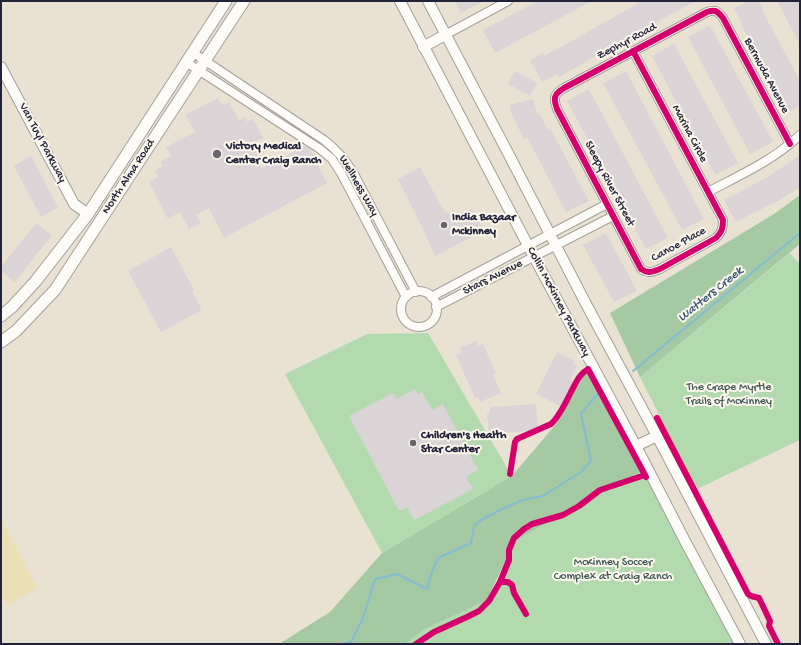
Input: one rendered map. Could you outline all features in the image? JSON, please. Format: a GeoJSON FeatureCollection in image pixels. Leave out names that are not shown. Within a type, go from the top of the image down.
{"type":"FeatureCollection","features":[{"type":"Feature","properties":{"kind":"main road","name":"North Alma Road"},"geometry":{"type":"LineString","coordinates":[[1,316],[12,307],[35,282],[88,214],[226,1]]}},
{"type":"Feature","properties":{"kind":"main road","name":"North Alma Road"},"geometry":{"type":"LineString","coordinates":[[1,342],[16,331],[55,290],[244,1]]}},
{"type":"Feature","properties":{"kind":"street","name":"Collin McKinney Parkway"},"geometry":{"type":"LineString","coordinates":[[400,1],[528,246],[636,446],[740,644]]}},
{"type":"Feature","properties":{"kind":"street","name":"Collin McKinney Parkway"},"geometry":{"type":"LineString","coordinates":[[428,1],[555,246],[766,644]]}},
{"type":"Feature","properties":{"kind":"street"},"geometry":{"type":"LineString","coordinates":[[423,47],[508,1]]}},
{"type":"Feature","properties":{"kind":"street","name":"Zephyr Road"},"geometry":{"type":"LineString","coordinates":[[557,109],[554,102],[555,96],[558,92],[707,12],[713,10],[717,11],[722,18]]}},
{"type":"Feature","properties":{"kind":"street","name":"Bermuda Avenue"},"geometry":{"type":"LineString","coordinates":[[722,18],[790,144]]}},
{"type":"Feature","properties":{"kind":"street","name":"Marina Circle"},"geometry":{"type":"LineString","coordinates":[[633,51],[723,220],[723,227]]}},
{"type":"Feature","properties":{"kind":"street","name":"Wellness Way"},"geometry":{"type":"LineString","coordinates":[[192,52],[334,147],[344,158],[356,179],[416,292]]}},
{"type":"Feature","properties":{"kind":"street","name":"Wellness Way"},"geometry":{"type":"LineString","coordinates":[[186,62],[320,149],[332,159],[341,173],[406,297]]}},
{"type":"Feature","properties":{"kind":"street","name":"Van Tuyl Parkway"},"geometry":{"type":"LineString","coordinates":[[1,67],[74,204],[88,214]]}},
{"type":"Feature","properties":{"kind":"street","name":"Sleepy River Street"},"geometry":{"type":"LineString","coordinates":[[557,109],[641,269]]}},
{"type":"Feature","properties":{"kind":"street"},"geometry":{"type":"LineString","coordinates":[[708,192],[771,158],[800,135]]}},
{"type":"Feature","properties":{"kind":"street","name":"Stars Avenue"},"geometry":{"type":"LineString","coordinates":[[431,297],[607,204]]}},
{"type":"Feature","properties":{"kind":"street","name":"Stars Avenue"},"geometry":{"type":"LineString","coordinates":[[436,307],[613,216]]}},
{"type":"Feature","properties":{"kind":"street","name":"Canoe Place"},"geometry":{"type":"LineString","coordinates":[[641,269],[646,272],[653,272],[660,269],[716,238],[721,233],[723,227]]}},
{"type":"Feature","properties":{"kind":"street"},"geometry":{"type":"LineString","coordinates":[[416,292],[426,293],[434,301],[436,307],[433,320],[424,326],[418,327],[411,326],[406,322],[401,311],[406,297],[416,292]]}},
{"type":"Feature","properties":{"kind":"street"},"geometry":{"type":"LineString","coordinates":[[636,446],[657,436]]}},
{"type":"Feature","properties":{"kind":"green space"},"geometry":{"type":"Polygon","coordinates":[[[800,195],[800,244],[640,377],[610,313],[774,214],[800,195]]]}},
{"type":"Feature","properties":{"kind":"green space","name":"The Crape Myrtle Trails of McKinney"},"geometry":{"type":"Polygon","coordinates":[[[790,253],[800,264],[800,440],[697,489],[640,377],[790,253]]]}},
{"type":"Feature","properties":{"kind":"green space"},"geometry":{"type":"Polygon","coordinates":[[[428,333],[512,476],[382,553],[285,374],[367,334],[428,333]]]}},
{"type":"Feature","properties":{"kind":"green space"},"geometry":{"type":"Polygon","coordinates":[[[589,367],[644,470],[515,541],[486,601],[423,630],[405,644],[279,644],[330,612],[382,553],[512,476],[556,424],[589,367]]]}},
{"type":"Feature","properties":{"kind":"green space","name":"McKinney Soccer Complex at Craig Ranch"},"geometry":{"type":"Polygon","coordinates":[[[644,470],[735,644],[405,644],[423,630],[486,601],[497,585],[515,541],[644,470]]]}},
{"type":"Feature","properties":{"kind":"sand"},"geometry":{"type":"Polygon","coordinates":[[[1,519],[38,588],[7,605],[1,594],[1,519]]]}},
{"type":"Feature","properties":{"kind":"building"},"geometry":{"type":"Polygon","coordinates":[[[454,1],[484,1],[461,13],[454,1]]]}},
{"type":"Feature","properties":{"kind":"building"},"geometry":{"type":"Polygon","coordinates":[[[538,1],[592,1],[495,53],[483,30],[538,1]]]}},
{"type":"Feature","properties":{"kind":"building"},"geometry":{"type":"Polygon","coordinates":[[[642,1],[696,1],[559,77],[557,74],[542,82],[530,60],[543,53],[544,56],[642,1]]]}},
{"type":"Feature","properties":{"kind":"building"},"geometry":{"type":"Polygon","coordinates":[[[748,1],[759,1],[763,9],[762,10],[800,81],[800,106],[788,112],[734,8],[748,1]]]}},
{"type":"Feature","properties":{"kind":"building"},"geometry":{"type":"Polygon","coordinates":[[[777,1],[800,1],[800,45],[784,14],[777,1]]]}},
{"type":"Feature","properties":{"kind":"building"},"geometry":{"type":"Polygon","coordinates":[[[710,25],[773,142],[750,154],[688,37],[710,25]]]}},
{"type":"Feature","properties":{"kind":"building"},"geometry":{"type":"Polygon","coordinates":[[[674,44],[738,163],[715,175],[652,56],[674,44]]]}},
{"type":"Feature","properties":{"kind":"building"},"geometry":{"type":"Polygon","coordinates":[[[515,71],[537,83],[530,96],[508,84],[515,71]]]}},
{"type":"Feature","properties":{"kind":"building"},"geometry":{"type":"Polygon","coordinates":[[[626,71],[704,219],[682,230],[603,83],[626,71]]]}},
{"type":"Feature","properties":{"kind":"building"},"geometry":{"type":"Polygon","coordinates":[[[589,89],[668,238],[646,249],[567,101],[589,89]]]}},
{"type":"Feature","properties":{"kind":"building"},"geometry":{"type":"Polygon","coordinates":[[[218,98],[222,105],[229,102],[239,120],[245,117],[247,122],[253,119],[263,138],[256,142],[262,154],[256,156],[262,168],[305,146],[310,149],[327,183],[224,238],[209,208],[196,215],[201,223],[189,229],[180,212],[168,219],[149,182],[158,177],[155,170],[163,167],[160,162],[171,156],[166,147],[195,132],[185,115],[218,98]]]}},
{"type":"Feature","properties":{"kind":"building"},"geometry":{"type":"Polygon","coordinates":[[[533,99],[538,115],[540,114],[547,129],[550,128],[589,201],[566,212],[527,137],[524,139],[513,119],[509,105],[533,99]]]}},
{"type":"Feature","properties":{"kind":"building"},"geometry":{"type":"Polygon","coordinates":[[[800,155],[800,187],[780,200],[736,222],[724,200],[768,177],[800,155]]]}},
{"type":"Feature","properties":{"kind":"building"},"geometry":{"type":"Polygon","coordinates":[[[31,156],[58,207],[41,217],[14,166],[31,156]]]}},
{"type":"Feature","properties":{"kind":"building"},"geometry":{"type":"Polygon","coordinates":[[[420,167],[444,211],[456,216],[472,209],[484,231],[435,256],[398,179],[420,167]]]}},
{"type":"Feature","properties":{"kind":"building"},"geometry":{"type":"Polygon","coordinates":[[[36,223],[52,235],[15,282],[1,271],[1,267],[36,223]]]}},
{"type":"Feature","properties":{"kind":"building"},"geometry":{"type":"Polygon","coordinates":[[[606,233],[637,291],[614,302],[583,245],[606,233]]]}},
{"type":"Feature","properties":{"kind":"building"},"geometry":{"type":"Polygon","coordinates":[[[171,247],[194,290],[192,291],[202,310],[161,332],[128,271],[171,247]]]}},
{"type":"Feature","properties":{"kind":"building"},"geometry":{"type":"Polygon","coordinates":[[[476,341],[478,346],[483,344],[496,373],[493,374],[501,393],[480,402],[478,397],[475,398],[456,355],[462,353],[460,348],[476,341]]]}},
{"type":"Feature","properties":{"kind":"building"},"geometry":{"type":"Polygon","coordinates":[[[557,352],[575,361],[573,364],[577,366],[570,380],[574,382],[562,407],[536,394],[557,352]]]}},
{"type":"Feature","properties":{"kind":"building","name":"Children's Health Star Center"},"geometry":{"type":"Polygon","coordinates":[[[415,389],[418,394],[422,392],[432,410],[443,404],[478,470],[466,477],[473,489],[414,520],[407,507],[399,511],[349,416],[393,393],[397,399],[415,389]]]}},
{"type":"Feature","properties":{"kind":"building"},"geometry":{"type":"Polygon","coordinates":[[[536,404],[538,428],[533,428],[533,431],[489,434],[487,413],[490,413],[490,407],[536,404]]]}},
{"type":"Feature","properties":{"kind":"waterway","name":"Watters Creek"},"geometry":{"type":"LineString","coordinates":[[633,371],[800,233]]}},
{"type":"Feature","properties":{"kind":"waterway","name":"Watters Creek"},"geometry":{"type":"LineString","coordinates":[[340,644],[351,642],[363,618],[375,579],[397,574],[427,589],[438,558],[471,543],[474,526],[481,520],[523,500],[543,496],[581,472],[591,461],[581,414],[600,391]]}},
{"type":"Feature","properties":{"kind":"cycle path"},"geometry":{"type":"LineString","coordinates":[[633,51],[723,220],[722,230],[716,238],[660,269],[646,272],[641,269],[557,109],[555,97],[558,92],[564,88],[707,12],[714,11],[718,12],[723,18],[790,144]]}},
{"type":"Feature","properties":{"kind":"cycle path"},"geometry":{"type":"LineString","coordinates":[[510,474],[515,442],[517,439],[551,424],[562,409],[582,373],[588,369],[645,475]]}},
{"type":"Feature","properties":{"kind":"cycle path"},"geometry":{"type":"LineString","coordinates":[[657,418],[748,594],[759,598],[770,621],[769,626],[778,644]]}},
{"type":"Feature","properties":{"kind":"cycle path"},"geometry":{"type":"LineString","coordinates":[[500,582],[509,560],[509,550],[514,538],[524,529],[532,524],[563,515],[579,506],[600,490],[645,475],[646,477]]}},
{"type":"Feature","properties":{"kind":"cycle path"},"geometry":{"type":"LineString","coordinates":[[416,644],[434,632],[479,611],[489,601],[500,582],[508,582],[512,585],[514,593],[526,614]]}},
{"type":"Feature","properties":{"kind":"place","name":"Victory Medical Center Craig Ranch"},"geometry":{"type":"Point","coordinates":[217,154]}},
{"type":"Feature","properties":{"kind":"place","name":"India Bazaar Mckinney"},"geometry":{"type":"Point","coordinates":[444,225]}},
{"type":"Feature","properties":{"kind":"place","name":"Children's Health Star Center"},"geometry":{"type":"Point","coordinates":[413,443]}}]}
